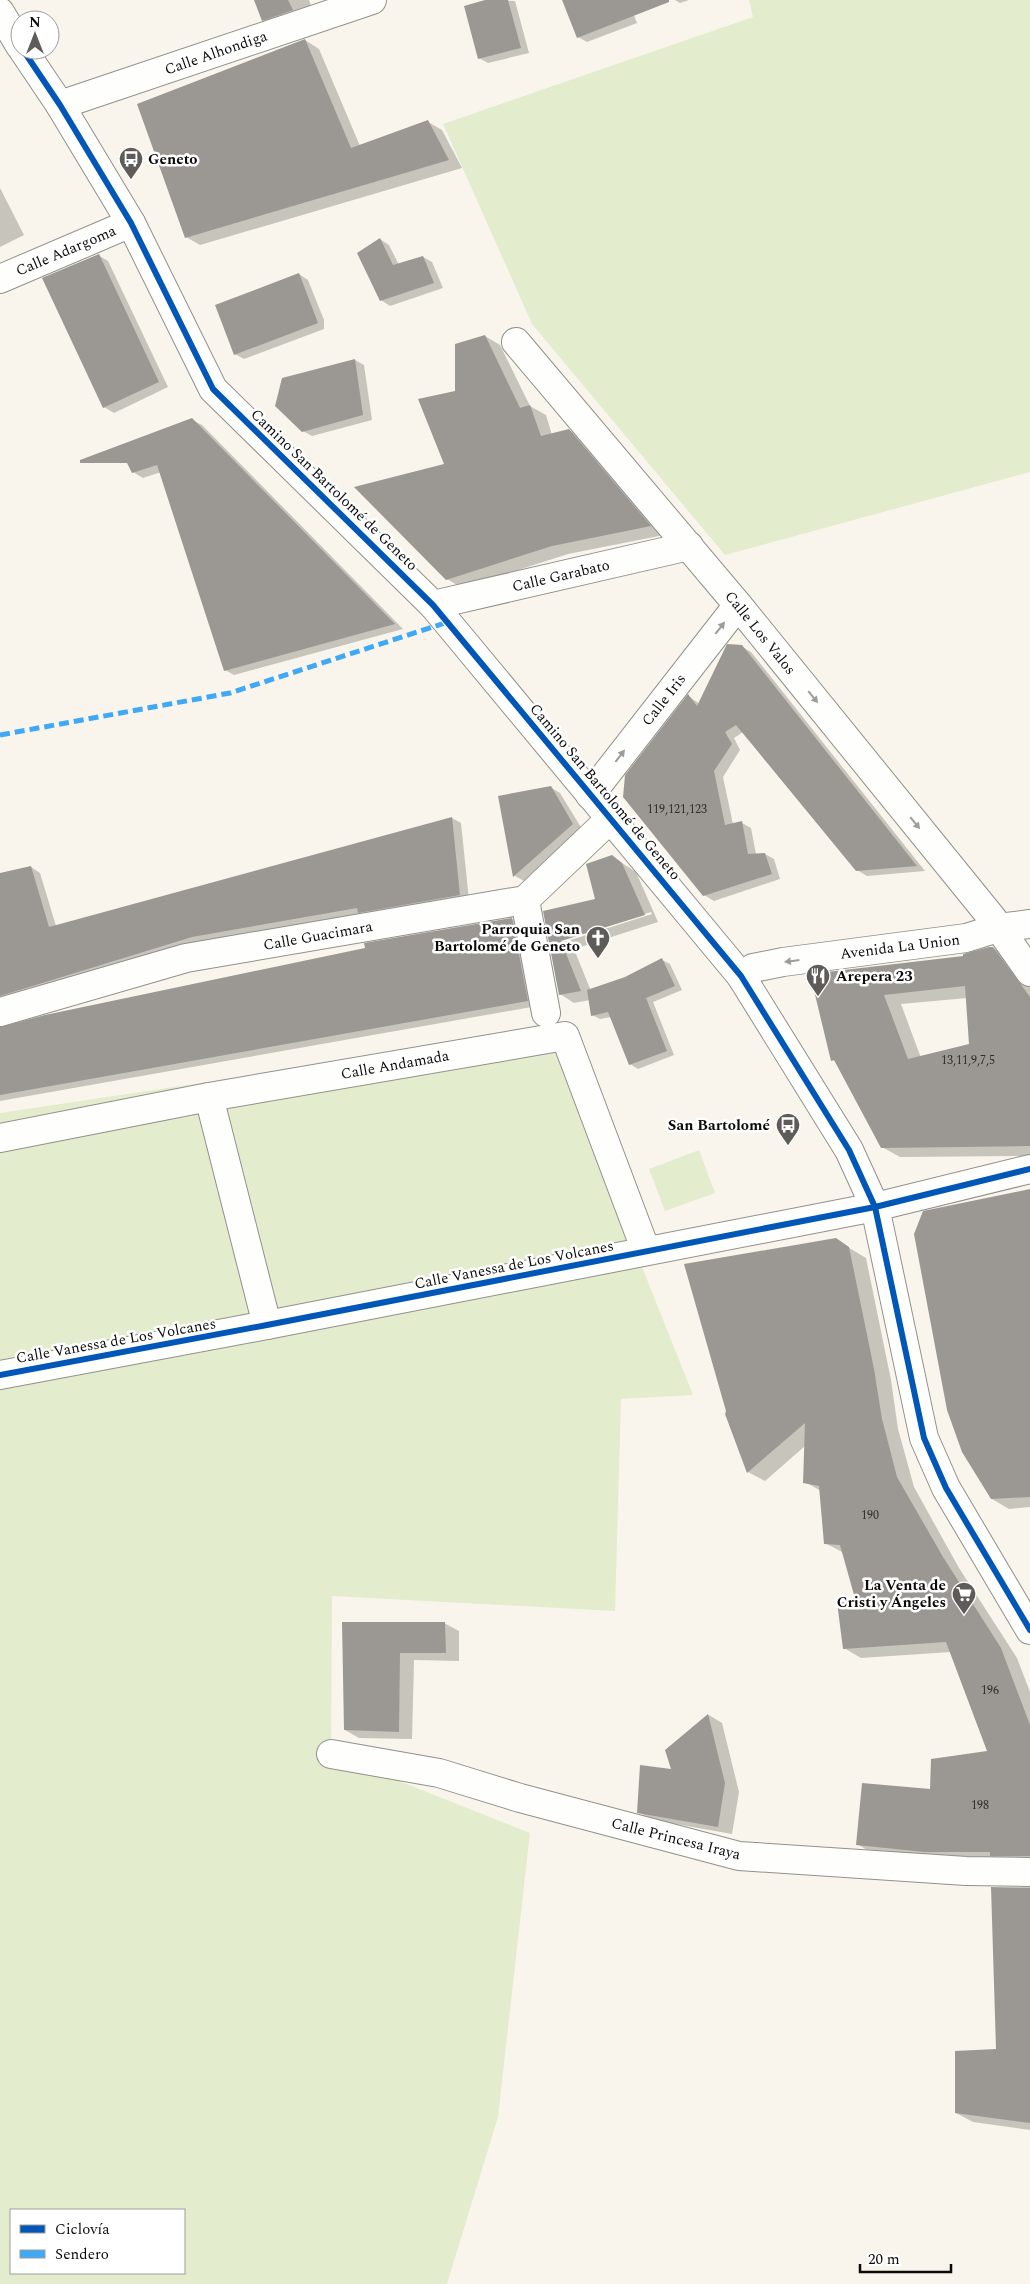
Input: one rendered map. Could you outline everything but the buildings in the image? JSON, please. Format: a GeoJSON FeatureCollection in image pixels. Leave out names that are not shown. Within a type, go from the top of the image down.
{"type":"FeatureCollection","features":[{"type":"Feature","properties":{"kind":"street","name":"Calle Alhondiga"},"geometry":{"type":"LineString","coordinates":[[60,106],[372,0]]}},
{"type":"Feature","properties":{"kind":"street","name":"Camino San Bartolomé de Geneto"},"geometry":{"type":"LineString","coordinates":[[0,12],[10,35]]}},
{"type":"Feature","properties":{"kind":"street","name":"Camino San Bartolomé de Geneto"},"geometry":{"type":"LineString","coordinates":[[26,60],[60,106],[131,223],[213,389],[433,605],[741,976],[849,1150],[875,1207],[924,1438],[946,1488],[1030,1630]]}},
{"type":"Feature","properties":{"kind":"street","name":"Calle Adargoma"},"geometry":{"type":"LineString","coordinates":[[0,279],[131,223]]}},
{"type":"Feature","properties":{"kind":"street","name":"Calle Los Valos"},"geometry":{"type":"LineString","coordinates":[[516,342],[738,605],[986,910],[1030,972]]}},
{"type":"Feature","properties":{"kind":"street","name":"Calle Garabato"},"geometry":{"type":"LineString","coordinates":[[433,605],[689,546]]}},
{"type":"Feature","properties":{"kind":"street","name":"Calle Iris"},"geometry":{"type":"LineString","coordinates":[[590,795],[738,605]]}},
{"type":"Feature","properties":{"kind":"street"},"geometry":{"type":"LineString","coordinates":[[546,1013],[525,900],[610,819]]}},
{"type":"Feature","properties":{"kind":"street","name":"Calle Guacimara"},"geometry":{"type":"LineString","coordinates":[[0,1012],[186,958],[525,900]]}},
{"type":"Feature","properties":{"kind":"street","name":"Avenida La Union"},"geometry":{"type":"LineString","coordinates":[[741,976],[753,968],[783,962],[966,938],[998,928],[1030,924]]}},
{"type":"Feature","properties":{"kind":"street","name":"Calle Andamada"},"geometry":{"type":"LineString","coordinates":[[0,1138],[210,1097],[565,1036],[646,1251]]}},
{"type":"Feature","properties":{"kind":"street"},"geometry":{"type":"LineString","coordinates":[[210,1097],[267,1326]]}},
{"type":"Feature","properties":{"kind":"street","name":"Calle Vanessa de Los Volcanes"},"geometry":{"type":"LineString","coordinates":[[0,1375],[267,1326],[875,1207],[1030,1169]]}},
{"type":"Feature","properties":{"kind":"street","name":"Calle Princesa Iraya"},"geometry":{"type":"LineString","coordinates":[[330,1754],[440,1773],[520,1798],[739,1856],[966,1871],[1030,1872]]}},
{"type":"Feature","properties":{"kind":"green space"},"geometry":{"type":"Polygon","coordinates":[[[749,0],[1030,0],[1030,472],[725,555],[532,324],[443,124],[753,17],[749,0]]]}},
{"type":"Feature","properties":{"kind":"green space"},"geometry":{"type":"Polygon","coordinates":[[[548,1031],[693,1395],[621,1399],[615,1611],[332,1596],[331,1754],[530,1833],[498,2117],[447,2284],[0,2284],[0,1113],[548,1031]]]}},
{"type":"Feature","properties":{"kind":"green space"},"geometry":{"type":"Polygon","coordinates":[[[699,1150],[715,1193],[665,1211],[649,1169],[699,1150]]]}},
{"type":"Feature","properties":{"kind":"marked path"},"geometry":{"type":"LineString","coordinates":[[0,735],[230,693],[448,622]]}},
{"type":"Feature","properties":{"kind":"cycle path"},"geometry":{"type":"LineString","coordinates":[[30,60],[60,105],[131,223],[213,389],[433,605],[741,976],[849,1150],[875,1207],[924,1438],[946,1488],[1030,1630]]}},
{"type":"Feature","properties":{"kind":"cycle path"},"geometry":{"type":"LineString","coordinates":[[0,1375],[875,1207],[1030,1169]]}},
{"type":"Feature","properties":{"kind":"place","name":"Geneto"},"geometry":{"type":"Point","coordinates":[131,180]}},
{"type":"Feature","properties":{"kind":"place","name":"Parroquia San Bartolomé de Geneto"},"geometry":{"type":"Point","coordinates":[598,959]}},
{"type":"Feature","properties":{"kind":"place","name":"Arepera 23"},"geometry":{"type":"Point","coordinates":[818,997]}},
{"type":"Feature","properties":{"kind":"place","name":"San Bartolomé"},"geometry":{"type":"Point","coordinates":[788,1146]}},
{"type":"Feature","properties":{"kind":"place","name":"La Venta de Cristi y Ángeles"},"geometry":{"type":"Point","coordinates":[964,1615]}}]}
